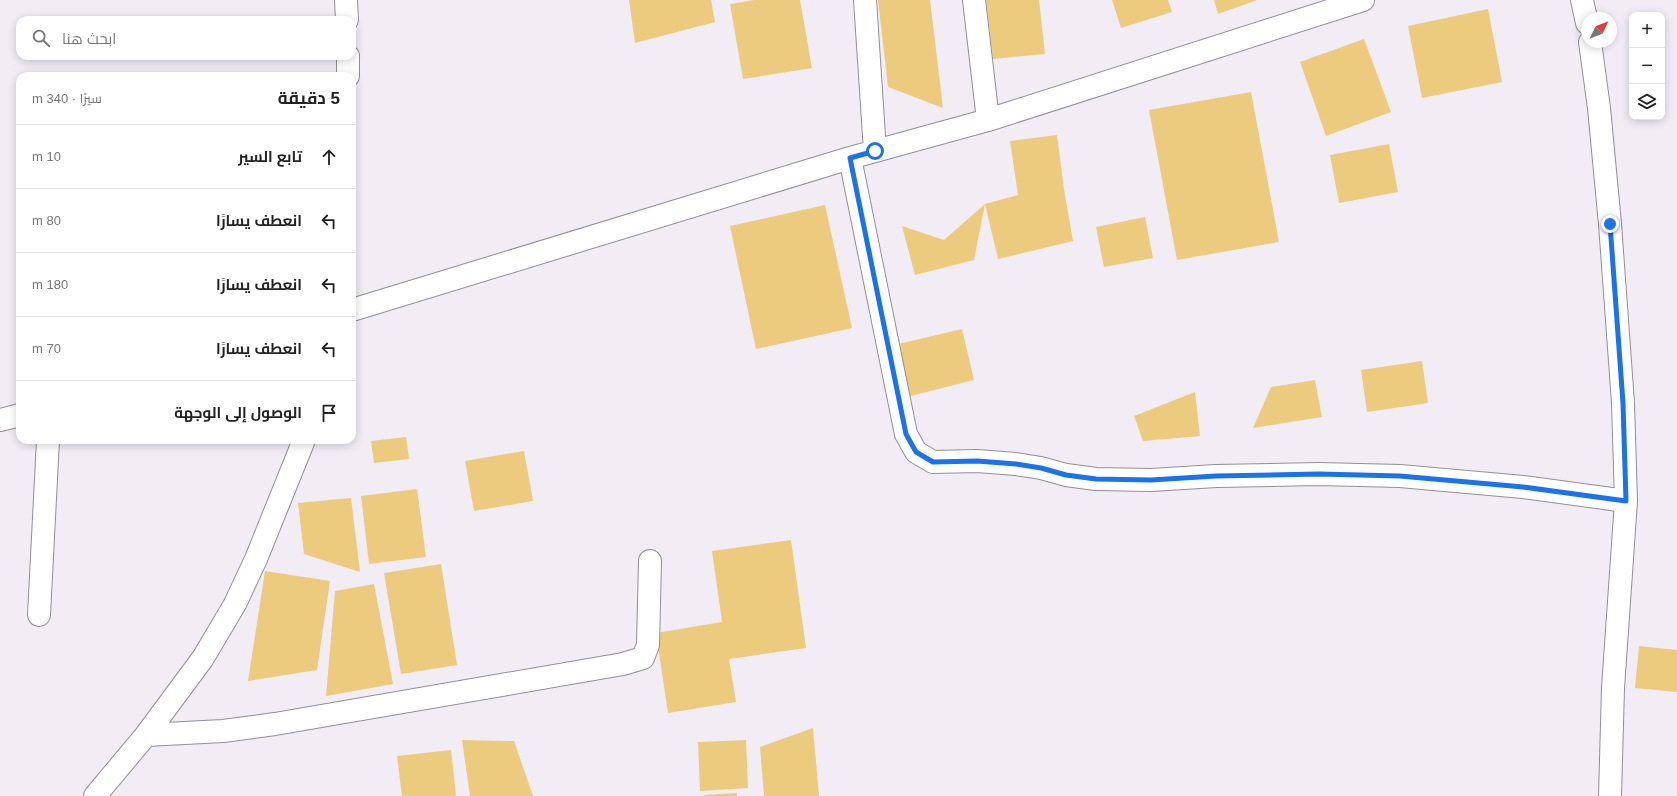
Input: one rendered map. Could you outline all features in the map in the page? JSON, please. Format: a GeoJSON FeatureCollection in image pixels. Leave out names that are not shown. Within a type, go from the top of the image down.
{"type":"FeatureCollection","features":[{"type":"Feature","properties":{"kind":"street"},"geometry":{"type":"LineString","coordinates":[[346,0],[347,16]]}},
{"type":"Feature","properties":{"kind":"street"},"geometry":{"type":"LineString","coordinates":[[865,0],[875,151]]}},
{"type":"Feature","properties":{"kind":"street"},"geometry":{"type":"LineString","coordinates":[[974,0],[988,120]]}},
{"type":"Feature","properties":{"kind":"street"},"geometry":{"type":"LineString","coordinates":[[356,309],[850,158],[988,120],[1363,0]]}},
{"type":"Feature","properties":{"kind":"street"},"geometry":{"type":"LineString","coordinates":[[1582,0],[1585,12]]}},
{"type":"Feature","properties":{"kind":"street"},"geometry":{"type":"LineString","coordinates":[[1591,48],[1599,108],[1610,224],[1623,403],[1626,501],[1613,688],[1610,796]]}},
{"type":"Feature","properties":{"kind":"street"},"geometry":{"type":"LineString","coordinates":[[348,60],[348,72]]}},
{"type":"Feature","properties":{"kind":"street"},"geometry":{"type":"LineString","coordinates":[[850,158],[906,434],[916,452],[933,462],[977,461],[1016,464],[1041,468],[1066,475],[1096,479],[1151,480],[1216,476],[1319,474],[1400,476],[1515,486],[1626,501]]}},
{"type":"Feature","properties":{"kind":"street"},"geometry":{"type":"LineString","coordinates":[[0,420],[16,416]]}},
{"type":"Feature","properties":{"kind":"street"},"geometry":{"type":"LineString","coordinates":[[39,615],[48,444]]}},
{"type":"Feature","properties":{"kind":"street"},"geometry":{"type":"LineString","coordinates":[[95,796],[146,735],[204,658],[235,604],[256,558],[302,444]]}},
{"type":"Feature","properties":{"kind":"street"},"geometry":{"type":"LineString","coordinates":[[146,735],[223,731],[275,724],[623,664],[643,658],[648,646],[650,561]]}},
{"type":"Feature","properties":{"kind":"building"},"geometry":{"type":"Polygon","coordinates":[[[629,0],[711,0],[715,22],[635,43],[629,0]]]}},
{"type":"Feature","properties":{"kind":"building"},"geometry":{"type":"Polygon","coordinates":[[[754,0],[800,0],[812,68],[743,79],[730,4],[754,0]]]}},
{"type":"Feature","properties":{"kind":"building"},"geometry":{"type":"Polygon","coordinates":[[[878,0],[930,0],[943,108],[888,87],[878,0]]]}},
{"type":"Feature","properties":{"kind":"building"},"geometry":{"type":"Polygon","coordinates":[[[986,0],[1039,0],[1045,54],[993,59],[986,0]]]}},
{"type":"Feature","properties":{"kind":"building"},"geometry":{"type":"Polygon","coordinates":[[[1112,0],[1168,0],[1172,12],[1121,28],[1112,0]]]}},
{"type":"Feature","properties":{"kind":"building"},"geometry":{"type":"Polygon","coordinates":[[[1214,0],[1257,0],[1218,14],[1214,0]]]}},
{"type":"Feature","properties":{"kind":"building"},"geometry":{"type":"Polygon","coordinates":[[[1488,9],[1502,82],[1422,98],[1408,26],[1488,9]]]}},
{"type":"Feature","properties":{"kind":"building"},"geometry":{"type":"Polygon","coordinates":[[[1364,39],[1391,112],[1326,136],[1300,62],[1364,39]]]}},
{"type":"Feature","properties":{"kind":"building"},"geometry":{"type":"Polygon","coordinates":[[[1251,92],[1279,242],[1177,260],[1149,110],[1251,92]]]}},
{"type":"Feature","properties":{"kind":"building"},"geometry":{"type":"Polygon","coordinates":[[[1057,135],[1073,241],[998,259],[985,204],[1018,195],[1010,141],[1057,135]]]}},
{"type":"Feature","properties":{"kind":"building"},"geometry":{"type":"Polygon","coordinates":[[[1389,144],[1398,192],[1339,203],[1330,155],[1389,144]]]}},
{"type":"Feature","properties":{"kind":"building"},"geometry":{"type":"Polygon","coordinates":[[[985,204],[974,260],[915,275],[902,226],[944,240],[985,204]]]}},
{"type":"Feature","properties":{"kind":"building"},"geometry":{"type":"Polygon","coordinates":[[[825,205],[852,328],[756,349],[730,226],[825,205]]]}},
{"type":"Feature","properties":{"kind":"building"},"geometry":{"type":"Polygon","coordinates":[[[1145,217],[1153,258],[1104,267],[1096,227],[1145,217]]]}},
{"type":"Feature","properties":{"kind":"building"},"geometry":{"type":"Polygon","coordinates":[[[962,329],[974,380],[903,398],[890,346],[962,329]]]}},
{"type":"Feature","properties":{"kind":"building"},"geometry":{"type":"Polygon","coordinates":[[[1422,361],[1428,403],[1367,412],[1361,370],[1422,361]]]}},
{"type":"Feature","properties":{"kind":"building"},"geometry":{"type":"Polygon","coordinates":[[[1315,380],[1322,417],[1253,428],[1271,387],[1315,380]]]}},
{"type":"Feature","properties":{"kind":"building"},"geometry":{"type":"Polygon","coordinates":[[[1195,392],[1200,436],[1143,441],[1134,416],[1195,392]]]}},
{"type":"Feature","properties":{"kind":"building"},"geometry":{"type":"Polygon","coordinates":[[[406,437],[409,459],[374,463],[371,441],[406,437]]]}},
{"type":"Feature","properties":{"kind":"building"},"geometry":{"type":"Polygon","coordinates":[[[524,451],[533,501],[474,511],[465,461],[524,451]]]}},
{"type":"Feature","properties":{"kind":"building"},"geometry":{"type":"Polygon","coordinates":[[[417,489],[426,557],[369,564],[361,496],[417,489]]]}},
{"type":"Feature","properties":{"kind":"building"},"geometry":{"type":"Polygon","coordinates":[[[351,498],[360,572],[304,554],[298,503],[351,498]]]}},
{"type":"Feature","properties":{"kind":"building"},"geometry":{"type":"Polygon","coordinates":[[[791,540],[806,648],[729,659],[736,702],[668,713],[656,633],[722,622],[712,551],[791,540]]]}},
{"type":"Feature","properties":{"kind":"building"},"geometry":{"type":"Polygon","coordinates":[[[441,564],[457,665],[401,674],[384,573],[441,564]]]}},
{"type":"Feature","properties":{"kind":"building"},"geometry":{"type":"Polygon","coordinates":[[[265,571],[330,581],[317,670],[248,681],[265,571]]]}},
{"type":"Feature","properties":{"kind":"building"},"geometry":{"type":"Polygon","coordinates":[[[374,584],[393,684],[326,696],[335,591],[374,584]]]}},
{"type":"Feature","properties":{"kind":"building"},"geometry":{"type":"Polygon","coordinates":[[[1639,646],[1677,650],[1677,692],[1635,688],[1639,646]]]}},
{"type":"Feature","properties":{"kind":"building"},"geometry":{"type":"Polygon","coordinates":[[[813,728],[819,796],[764,796],[760,747],[813,728]]]}},
{"type":"Feature","properties":{"kind":"building"},"geometry":{"type":"Polygon","coordinates":[[[462,740],[514,741],[533,796],[470,796],[462,740]]]}},
{"type":"Feature","properties":{"kind":"building"},"geometry":{"type":"Polygon","coordinates":[[[746,740],[748,788],[700,791],[698,742],[746,740]]]}},
{"type":"Feature","properties":{"kind":"building"},"geometry":{"type":"Polygon","coordinates":[[[451,750],[456,796],[402,796],[397,756],[451,750]]]}},
{"type":"Feature","properties":{"kind":"building"},"geometry":{"type":"Polygon","coordinates":[[[737,793],[737,796],[704,796],[704,795],[737,793]]]}},
{"type":"Feature","properties":{"kind":"route"},"geometry":{"type":"LineString","coordinates":[[875,151],[850,158],[882,323],[906,434],[916,452],[933,462],[977,461],[1016,464],[1041,468],[1066,475],[1096,479],[1151,480],[1216,476],[1319,474],[1400,476],[1471,481],[1626,501],[1623,403],[1610,224]]}}]}
